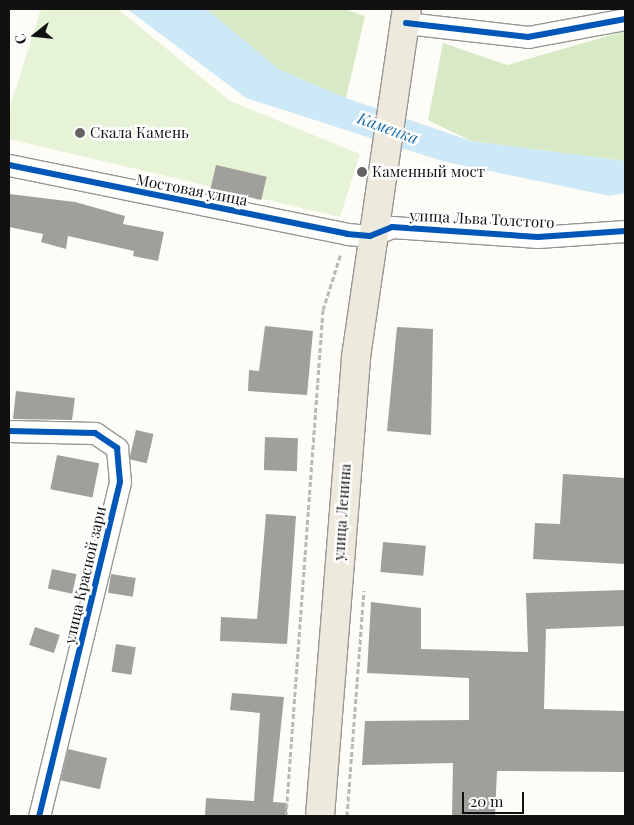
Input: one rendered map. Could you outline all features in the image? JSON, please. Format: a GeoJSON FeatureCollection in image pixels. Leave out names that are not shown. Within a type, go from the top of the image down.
{"type":"FeatureCollection","features":[{"type":"Feature","properties":{"kind":"main road","name":"улица Ленина"},"geometry":{"type":"LineString","coordinates":[[320,816],[344,483],[358,235],[375,209],[406,23]]}},
{"type":"Feature","properties":{"kind":"street"},"geometry":{"type":"LineString","coordinates":[[406,23],[528,37],[625,19]]}},
{"type":"Feature","properties":{"kind":"street","name":"Мостовая улица"},"geometry":{"type":"LineString","coordinates":[[9,165],[358,235]]}},
{"type":"Feature","properties":{"kind":"street","name":"улица Льва Толстого"},"geometry":{"type":"LineString","coordinates":[[358,235],[392,227],[538,237],[625,231]]}},
{"type":"Feature","properties":{"kind":"street","name":"улица Красной зари"},"geometry":{"type":"LineString","coordinates":[[9,431],[95,434],[117,448],[120,482],[39,816]]}},
{"type":"Feature","properties":{"kind":"path"},"geometry":{"type":"LineString","coordinates":[[286,816],[323,310],[358,235]]}},
{"type":"Feature","properties":{"kind":"green space"},"geometry":{"type":"Polygon","coordinates":[[[41,9],[118,9],[230,101],[360,154],[340,217],[9,139],[9,110],[41,9]]]}},
{"type":"Feature","properties":{"kind":"green space"},"geometry":{"type":"Polygon","coordinates":[[[206,9],[344,9],[365,16],[346,98],[280,70],[206,9]]]}},
{"type":"Feature","properties":{"kind":"green space"},"geometry":{"type":"Polygon","coordinates":[[[625,31],[625,161],[471,141],[428,120],[443,43],[507,65],[625,31]]]}},
{"type":"Feature","properties":{"kind":"water","name":"Каменка"},"geometry":{"type":"Polygon","coordinates":[[[127,9],[206,9],[280,70],[346,98],[471,141],[625,161],[625,193],[610,196],[442,161],[246,98],[127,9]]]}},
{"type":"Feature","properties":{"kind":"building"},"geometry":{"type":"Polygon","coordinates":[[[216,165],[267,177],[261,200],[211,188],[216,165]]]}},
{"type":"Feature","properties":{"kind":"building"},"geometry":{"type":"Polygon","coordinates":[[[9,194],[75,202],[125,216],[123,224],[164,232],[158,261],[133,256],[134,251],[68,236],[66,249],[41,242],[43,234],[9,227],[9,194]]]}},
{"type":"Feature","properties":{"kind":"building"},"geometry":{"type":"Polygon","coordinates":[[[265,326],[313,331],[307,395],[248,391],[249,370],[259,371],[265,326]]]}},
{"type":"Feature","properties":{"kind":"building"},"geometry":{"type":"Polygon","coordinates":[[[397,327],[433,329],[431,435],[387,431],[397,327]]]}},
{"type":"Feature","properties":{"kind":"building"},"geometry":{"type":"Polygon","coordinates":[[[16,391],[75,398],[72,420],[13,419],[16,391]]]}},
{"type":"Feature","properties":{"kind":"building"},"geometry":{"type":"Polygon","coordinates":[[[136,430],[154,434],[147,463],[129,459],[136,430]]]}},
{"type":"Feature","properties":{"kind":"building"},"geometry":{"type":"Polygon","coordinates":[[[265,437],[298,438],[297,471],[264,470],[265,437]]]}},
{"type":"Feature","properties":{"kind":"building"},"geometry":{"type":"Polygon","coordinates":[[[57,455],[99,463],[93,498],[50,489],[57,455]]]}},
{"type":"Feature","properties":{"kind":"building"},"geometry":{"type":"Polygon","coordinates":[[[563,474],[625,478],[625,564],[533,559],[535,523],[560,524],[563,474]]]}},
{"type":"Feature","properties":{"kind":"building"},"geometry":{"type":"Polygon","coordinates":[[[266,514],[296,516],[287,644],[220,641],[221,617],[257,619],[266,514]]]}},
{"type":"Feature","properties":{"kind":"building"},"geometry":{"type":"Polygon","coordinates":[[[383,542],[426,546],[423,576],[380,572],[383,542]]]}},
{"type":"Feature","properties":{"kind":"building"},"geometry":{"type":"Polygon","coordinates":[[[52,569],[76,574],[72,594],[48,589],[52,569]]]}},
{"type":"Feature","properties":{"kind":"building"},"geometry":{"type":"Polygon","coordinates":[[[111,574],[136,578],[133,597],[108,593],[111,574]]]}},
{"type":"Feature","properties":{"kind":"building"},"geometry":{"type":"Polygon","coordinates":[[[625,590],[625,626],[546,629],[544,709],[625,711],[625,772],[497,771],[495,816],[452,816],[453,763],[362,765],[365,721],[469,720],[469,678],[367,673],[371,602],[421,608],[421,649],[528,652],[526,593],[625,590]]]}},
{"type":"Feature","properties":{"kind":"building"},"geometry":{"type":"Polygon","coordinates":[[[35,627],[60,635],[54,653],[29,645],[35,627]]]}},
{"type":"Feature","properties":{"kind":"building"},"geometry":{"type":"Polygon","coordinates":[[[116,644],[136,647],[131,675],[112,672],[116,644]]]}},
{"type":"Feature","properties":{"kind":"building"},"geometry":{"type":"Polygon","coordinates":[[[232,693],[284,697],[273,802],[287,803],[287,816],[205,816],[206,798],[254,801],[260,713],[230,710],[232,693]]]}},
{"type":"Feature","properties":{"kind":"building"},"geometry":{"type":"Polygon","coordinates":[[[68,749],[107,758],[100,789],[61,780],[68,749]]]}},
{"type":"Feature","properties":{"kind":"cycle path"},"geometry":{"type":"LineString","coordinates":[[406,23],[528,37],[625,19]]}},
{"type":"Feature","properties":{"kind":"cycle path"},"geometry":{"type":"LineString","coordinates":[[9,165],[347,234],[370,236],[392,227],[538,237],[625,231]]}},
{"type":"Feature","properties":{"kind":"cycle path"},"geometry":{"type":"LineString","coordinates":[[9,431],[95,433],[117,448],[120,482],[39,816]]}},
{"type":"Feature","properties":{"kind":"place","name":"Скала Камень"},"geometry":{"type":"Point","coordinates":[80,133]}},
{"type":"Feature","properties":{"kind":"place","name":"Каменный мост"},"geometry":{"type":"Point","coordinates":[362,172]}}]}
